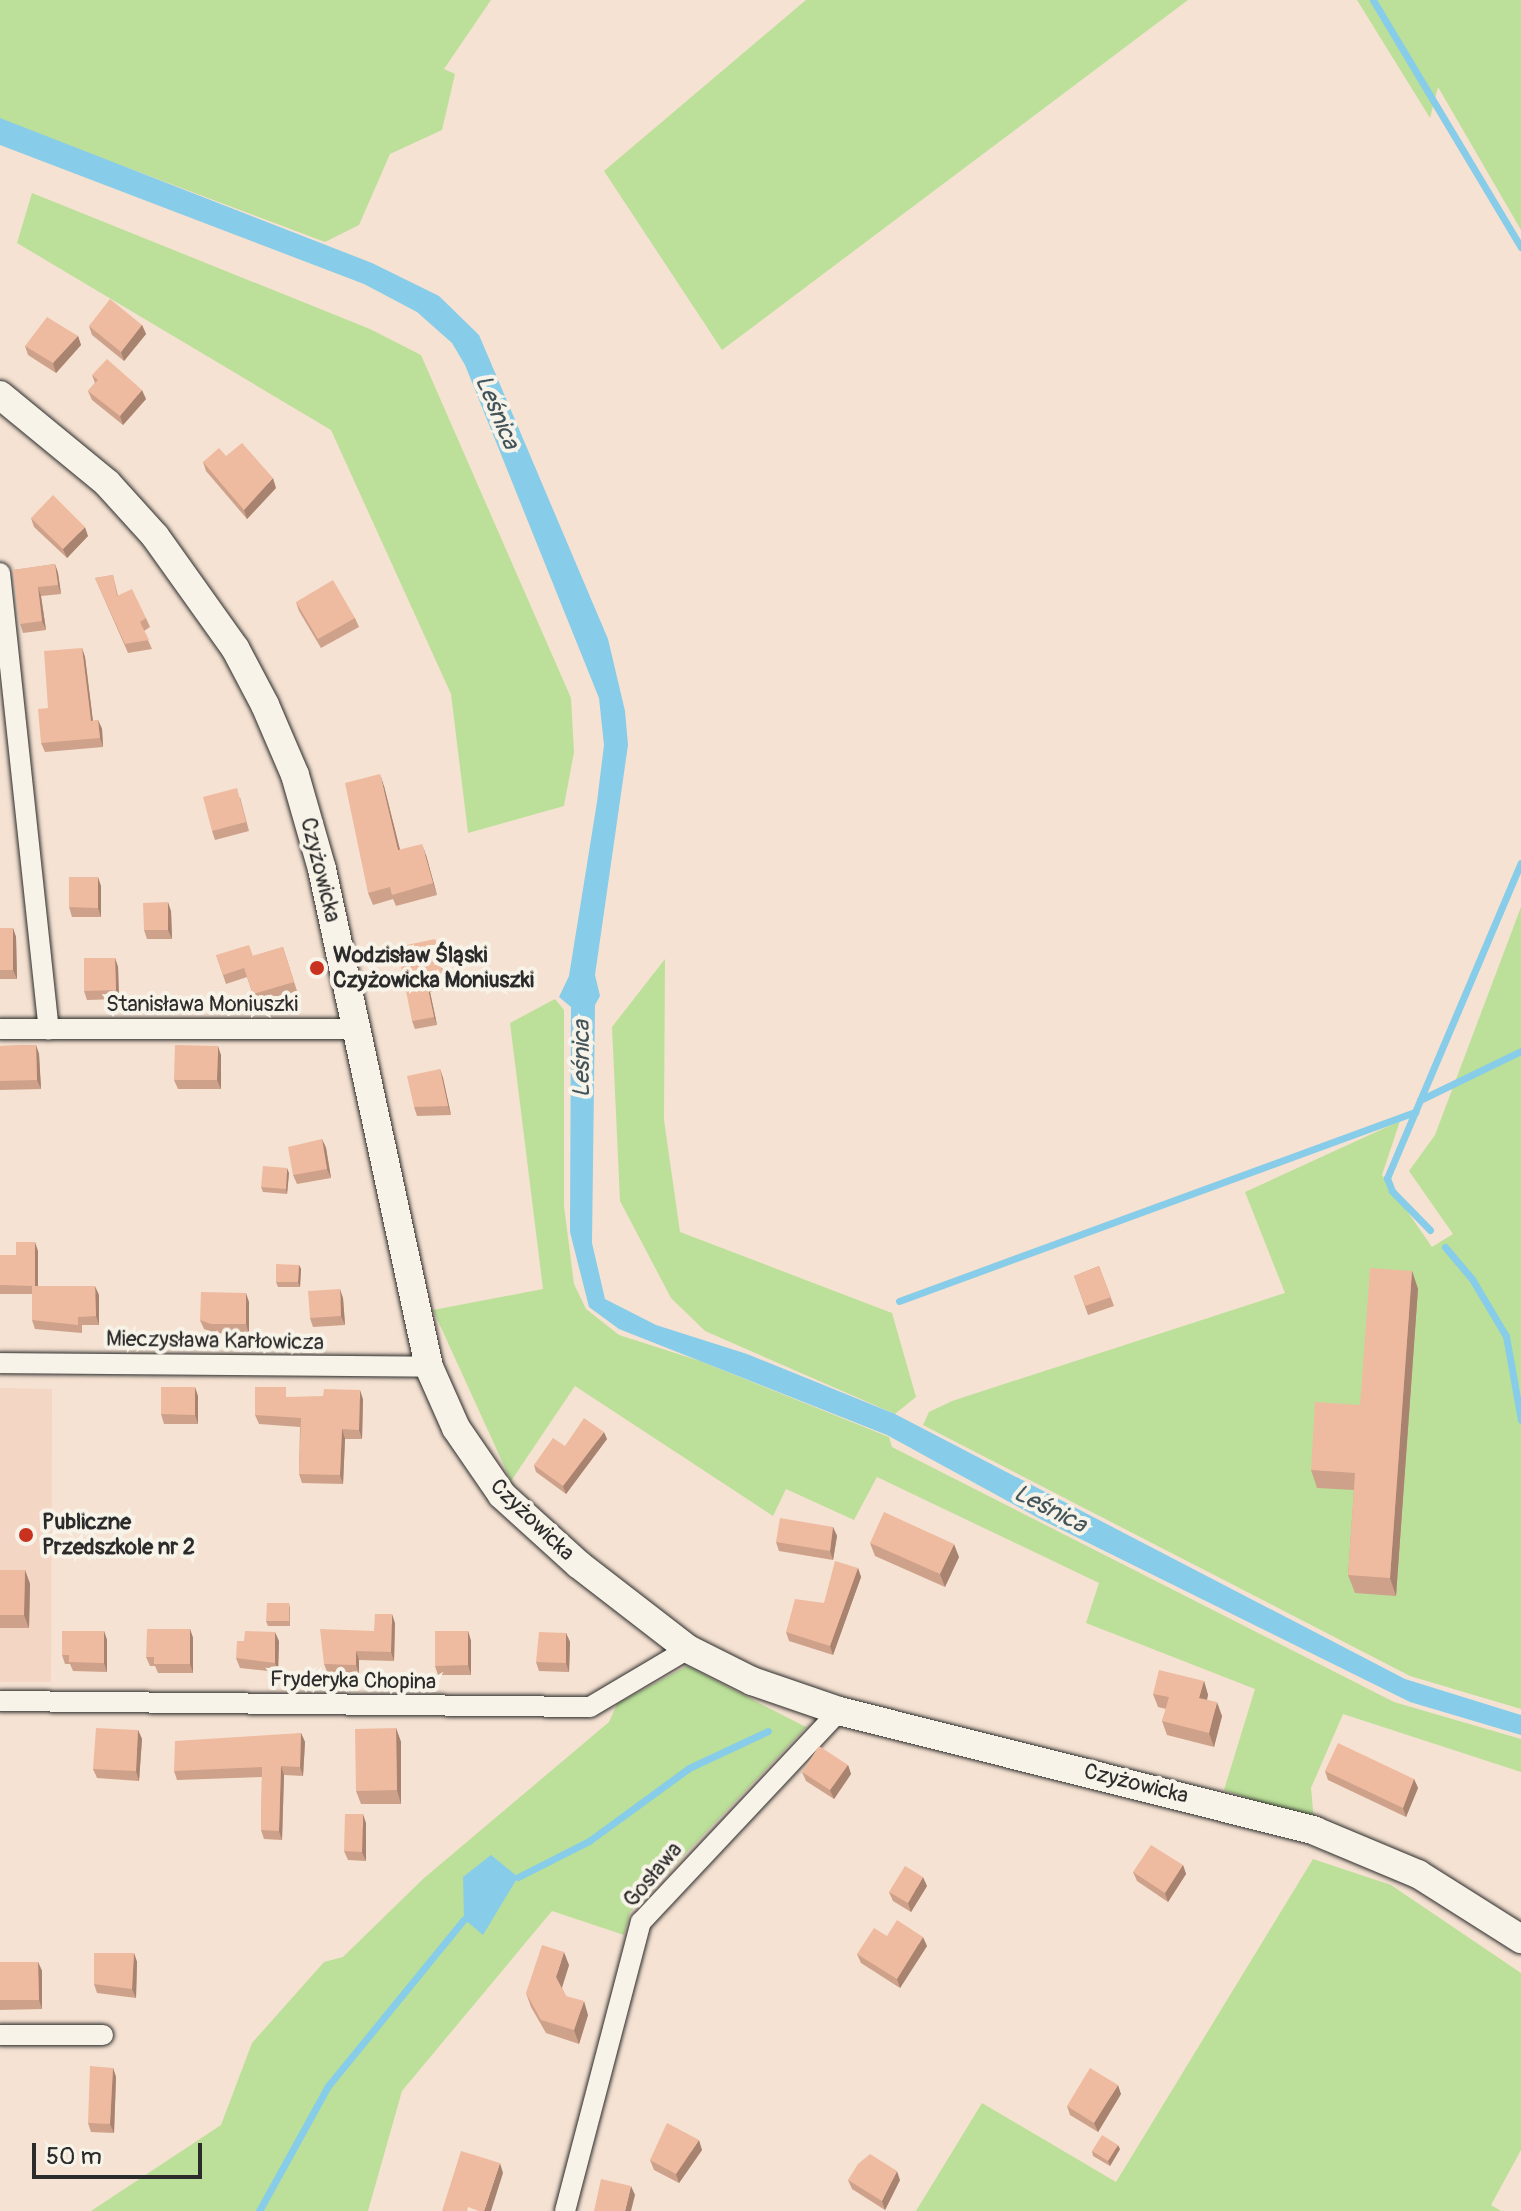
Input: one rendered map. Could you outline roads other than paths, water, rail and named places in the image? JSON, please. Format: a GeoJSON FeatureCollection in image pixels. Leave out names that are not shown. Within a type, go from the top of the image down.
{"type":"FeatureCollection","features":[{"type":"Feature","properties":{"kind":"street","name":"Czyżowicka"},"geometry":{"type":"LineString","coordinates":[[0,395],[107,483],[197,590],[235,648],[295,775],[322,869],[429,1367],[456,1428],[502,1495],[578,1564],[688,1649],[752,1681],[839,1711],[1315,1831],[1418,1874],[1521,1939]]}},
{"type":"Feature","properties":{"kind":"street"},"geometry":{"type":"LineString","coordinates":[[0,573],[49,1029]]}},
{"type":"Feature","properties":{"kind":"street","name":"Stanisława Moniuszki"},"geometry":{"type":"LineString","coordinates":[[0,1029],[355,1029]]}},
{"type":"Feature","properties":{"kind":"street","name":"Mieczysława Karłowicza"},"geometry":{"type":"LineString","coordinates":[[0,1363],[429,1367]]}},
{"type":"Feature","properties":{"kind":"street","name":"Fryderyka Chopina"},"geometry":{"type":"LineString","coordinates":[[0,1701],[590,1707],[688,1649]]}},
{"type":"Feature","properties":{"kind":"street","name":"Gosława"},"geometry":{"type":"LineString","coordinates":[[565,2211],[641,1922],[839,1711]]}},
{"type":"Feature","properties":{"kind":"street"},"geometry":{"type":"LineString","coordinates":[[0,2035],[103,2035]]}},
{"type":"Feature","properties":{"kind":"water","name":"Leśnica"},"geometry":{"type":"Polygon","coordinates":[[[0,118],[372,263],[439,296],[479,335],[608,639],[625,711],[628,745],[595,975],[600,996],[595,1005],[592,1243],[605,1299],[656,1325],[747,1354],[895,1414],[1405,1679],[1521,1715],[1521,1735],[1410,1702],[1042,1520],[887,1435],[619,1329],[589,1307],[570,1232],[571,1007],[559,997],[569,976],[597,802],[604,745],[599,698],[465,365],[452,343],[417,312],[364,284],[0,145],[0,118]]]}},
{"type":"Feature","properties":{"kind":"water"},"geometry":{"type":"Polygon","coordinates":[[[491,1855],[518,1877],[483,1935],[464,1919],[463,1877],[491,1855]]]}},
{"type":"Feature","properties":{"kind":"waterway"},"geometry":{"type":"LineString","coordinates":[[1373,0],[1521,247]]}},
{"type":"Feature","properties":{"kind":"waterway"},"geometry":{"type":"LineString","coordinates":[[1430,1230],[1392,1191],[1387,1178],[1521,863]]}},
{"type":"Feature","properties":{"kind":"waterway"},"geometry":{"type":"LineString","coordinates":[[1420,1100],[1521,1051]]}},
{"type":"Feature","properties":{"kind":"waterway"},"geometry":{"type":"LineString","coordinates":[[899,1301],[1415,1112]]}},
{"type":"Feature","properties":{"kind":"waterway"},"geometry":{"type":"LineString","coordinates":[[1445,1247],[1472,1279],[1506,1336],[1521,1420]]}},
{"type":"Feature","properties":{"kind":"waterway"},"geometry":{"type":"LineString","coordinates":[[518,1877],[589,1841],[689,1768],[768,1731]]}},
{"type":"Feature","properties":{"kind":"waterway"},"geometry":{"type":"LineString","coordinates":[[259,2211],[328,2086],[464,1919]]}},
{"type":"Feature","properties":{"kind":"place","name":"Wodzisław Śląski Czyżowicka Moniuszki"},"geometry":{"type":"Point","coordinates":[317,968]}},
{"type":"Feature","properties":{"kind":"place","name":"Publiczne Przedszkole nr 2"},"geometry":{"type":"Point","coordinates":[26,1535]}}]}
